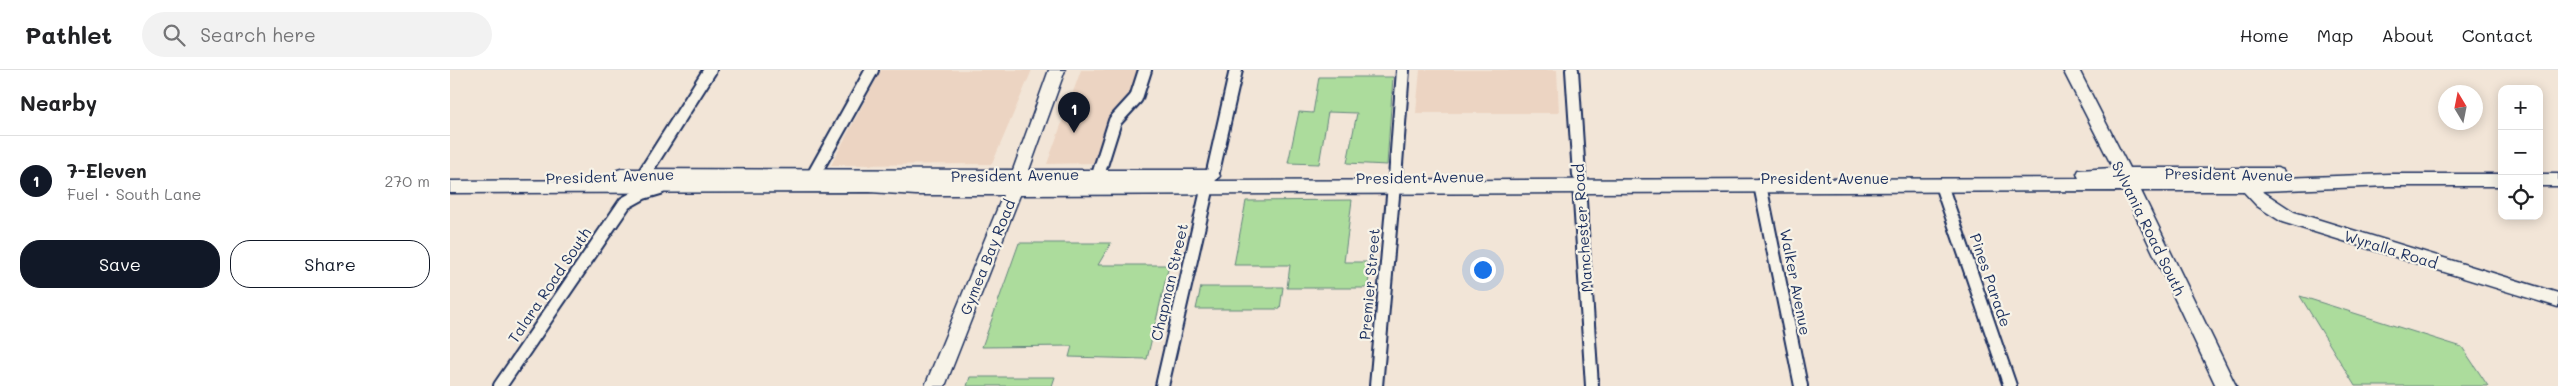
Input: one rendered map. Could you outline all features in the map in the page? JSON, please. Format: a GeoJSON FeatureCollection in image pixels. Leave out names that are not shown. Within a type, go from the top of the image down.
{"type":"FeatureCollection","features":[{"type":"Feature","properties":{"kind":"main road","name":"Gymea Bay Road"},"geometry":{"type":"LineString","coordinates":[[935,386],[1016,182],[1057,70]]}},
{"type":"Feature","properties":{"kind":"main road","name":"Sylvania Road South"},"geometry":{"type":"LineString","coordinates":[[2071,70],[2226,386]]}},
{"type":"Feature","properties":{"kind":"main road","name":"President Avenue"},"geometry":{"type":"LineString","coordinates":[[450,178],[567,178],[644,174],[810,180],[1016,182],[1720,178],[2126,180]]}},
{"type":"Feature","properties":{"kind":"main road"},"geometry":{"type":"LineString","coordinates":[[644,174],[643,178],[646,181],[688,182],[732,188]]}},
{"type":"Feature","properties":{"kind":"main road","name":"President Avenue"},"geometry":{"type":"LineString","coordinates":[[1016,182],[1098,174],[1210,181]]}},
{"type":"Feature","properties":{"kind":"main road","name":"President Avenue"},"geometry":{"type":"LineString","coordinates":[[1579,180],[1760,185],[1940,185],[2244,179],[2498,180]]}},
{"type":"Feature","properties":{"kind":"main road","name":"Wyralla Road"},"geometry":{"type":"LineString","coordinates":[[2244,179],[2260,199],[2274,211],[2301,222],[2558,300]]}},
{"type":"Feature","properties":{"kind":"main road","name":"President Avenue"},"geometry":{"type":"LineString","coordinates":[[450,187],[624,195],[664,186],[732,188],[810,180]]}},
{"type":"Feature","properties":{"kind":"main road"},"geometry":{"type":"LineString","coordinates":[[2543,180],[2558,180]]}},
{"type":"Feature","properties":{"kind":"street"},"geometry":{"type":"LineString","coordinates":[[644,174],[710,70]]}},
{"type":"Feature","properties":{"kind":"street"},"geometry":{"type":"LineString","coordinates":[[810,180],[872,70]]}},
{"type":"Feature","properties":{"kind":"street"},"geometry":{"type":"LineString","coordinates":[[1098,174],[1115,121],[1136,98],[1145,70]]}},
{"type":"Feature","properties":{"kind":"street","name":"Chapman Street"},"geometry":{"type":"LineString","coordinates":[[1162,386],[1236,70]]}},
{"type":"Feature","properties":{"kind":"street","name":"Premier Street"},"geometry":{"type":"LineString","coordinates":[[1376,386],[1403,70]]}},
{"type":"Feature","properties":{"kind":"street","name":"Manchester Road"},"geometry":{"type":"LineString","coordinates":[[1572,70],[1592,386]]}},
{"type":"Feature","properties":{"kind":"street","name":"Walker Avenue"},"geometry":{"type":"LineString","coordinates":[[1760,185],[1800,386]]}},
{"type":"Feature","properties":{"kind":"street","name":"Pines Parade"},"geometry":{"type":"LineString","coordinates":[[1940,185],[2010,386]]}},
{"type":"Feature","properties":{"kind":"street","name":"Talara Road South"},"geometry":{"type":"LineString","coordinates":[[500,386],[624,195]]}},
{"type":"Feature","properties":{"kind":"shaded area"},"geometry":{"type":"Polygon","coordinates":[[[881,70],[1032,70],[992,164],[831,165],[881,70]]]}},
{"type":"Feature","properties":{"kind":"shaded area"},"geometry":{"type":"Polygon","coordinates":[[[1081,70],[1140,70],[1132,96],[1113,112],[1096,163],[1047,164],[1081,70]]]}},
{"type":"Feature","properties":{"kind":"shaded area"},"geometry":{"type":"Polygon","coordinates":[[[1420,70],[1557,70],[1559,113],[1416,113],[1420,70]]]}},
{"type":"Feature","properties":{"kind":"green space"},"geometry":{"type":"Polygon","coordinates":[[[1319,77],[1393,77],[1387,165],[1347,163],[1357,113],[1328,112],[1319,164],[1288,163],[1299,112],[1313,113],[1319,77]]]}},
{"type":"Feature","properties":{"kind":"green space"},"geometry":{"type":"Polygon","coordinates":[[[1352,200],[1344,262],[1370,262],[1368,288],[1287,288],[1290,265],[1234,265],[1246,201],[1352,200]]]}},
{"type":"Feature","properties":{"kind":"green space"},"geometry":{"type":"Polygon","coordinates":[[[1019,243],[1111,243],[1098,265],[1169,265],[1147,359],[1069,357],[1072,346],[982,347],[1019,243]]]}},
{"type":"Feature","properties":{"kind":"green space"},"geometry":{"type":"Polygon","coordinates":[[[1201,287],[1283,287],[1280,309],[1196,309],[1201,287]]]}},
{"type":"Feature","properties":{"kind":"green space"},"geometry":{"type":"Polygon","coordinates":[[[2300,296],[2462,347],[2488,386],[2355,386],[2300,296]]]}},
{"type":"Feature","properties":{"kind":"green space"},"geometry":{"type":"Polygon","coordinates":[[[970,377],[1055,377],[1052,386],[967,386],[970,377]]]}},
{"type":"Feature","properties":{"kind":"place","name":"7-Eleven"},"geometry":{"type":"Point","coordinates":[1074,133]}}]}
